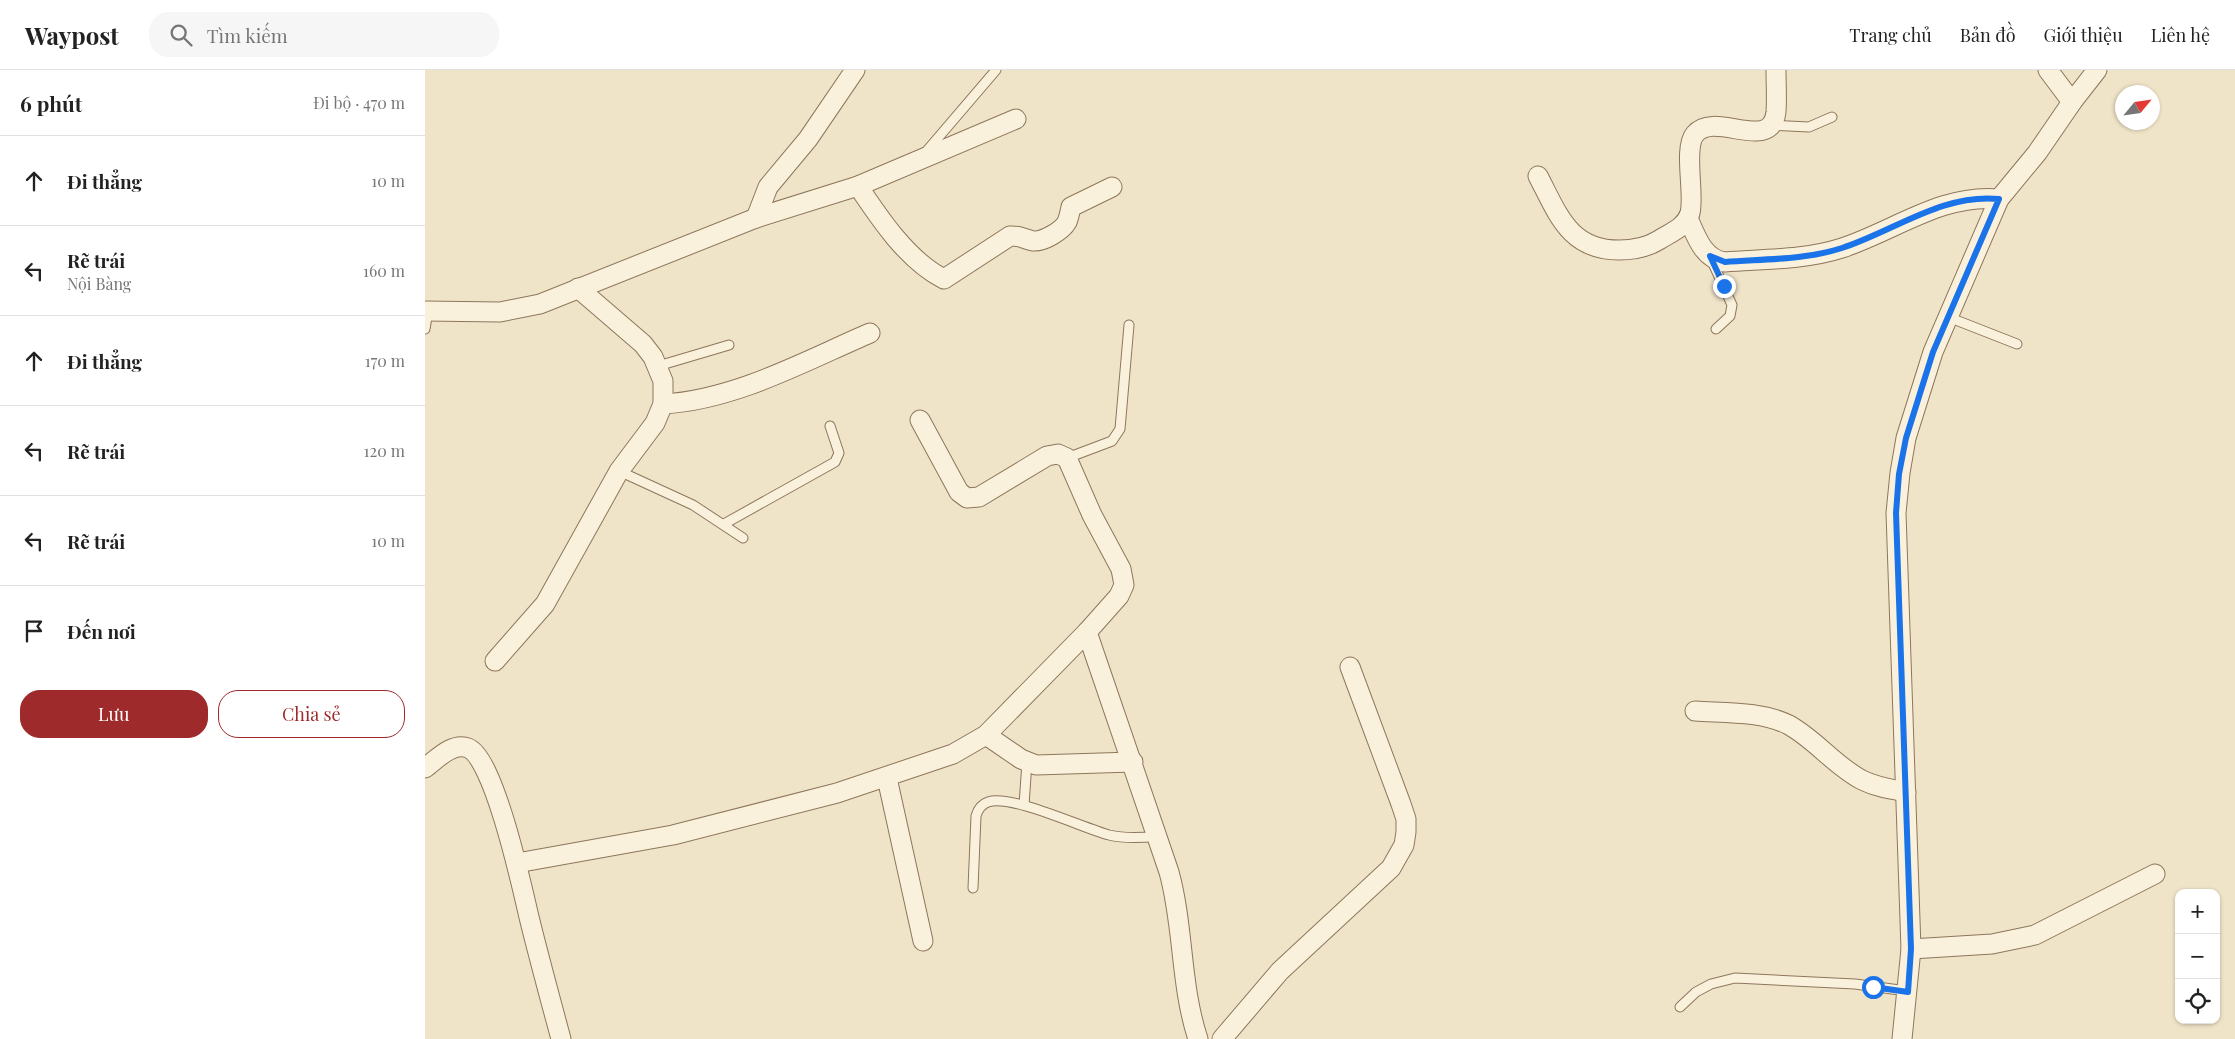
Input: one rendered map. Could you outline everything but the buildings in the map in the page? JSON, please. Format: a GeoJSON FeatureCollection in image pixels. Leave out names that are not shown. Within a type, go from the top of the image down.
{"type":"FeatureCollection","features":[{"type":"Feature","properties":{"kind":"street"},"geometry":{"type":"LineString","coordinates":[[756,218],[768,187],[808,139],[855,70]]}},
{"type":"Feature","properties":{"kind":"street"},"geometry":{"type":"LineString","coordinates":[[1538,176],[1569,231],[1586,244],[1597,248],[1632,250],[1644,248],[1682,226],[1687,218],[1691,208],[1690,143],[1695,134],[1709,126],[1757,132],[1770,125],[1776,112],[1775,70]]}},
{"type":"Feature","properties":{"kind":"street"},"geometry":{"type":"LineString","coordinates":[[2048,70],[2072,102]]}},
{"type":"Feature","properties":{"kind":"street"},"geometry":{"type":"LineString","coordinates":[[1902,1039],[1911,949],[1896,513],[1899,474],[1906,438],[1933,352],[1999,199],[2037,153],[2072,102],[2097,70]]}},
{"type":"Feature","properties":{"kind":"street"},"geometry":{"type":"LineString","coordinates":[[426,317],[513,310],[540,304],[756,218],[858,186],[922,157],[1016,119]]}},
{"type":"Feature","properties":{"kind":"street"},"geometry":{"type":"LineString","coordinates":[[858,186],[881,222],[920,262],[944,279],[1010,236],[1019,235],[1033,241],[1061,229],[1068,218],[1071,207],[1111,187]]}},
{"type":"Feature","properties":{"kind":"street"},"geometry":{"type":"LineString","coordinates":[[1687,218],[1702,246],[1710,256],[1725,262],[1827,252],[1856,243],[1951,202],[1973,197],[1999,199]]}},
{"type":"Feature","properties":{"kind":"street"},"geometry":{"type":"LineString","coordinates":[[495,661],[545,604],[619,471],[655,424],[663,404],[663,381],[658,366],[643,344],[578,288]]}},
{"type":"Feature","properties":{"kind":"street"},"geometry":{"type":"LineString","coordinates":[[663,404],[705,400],[734,391],[870,333]]}},
{"type":"Feature","properties":{"kind":"street"},"geometry":{"type":"LineString","coordinates":[[517,863],[673,835],[837,794],[953,754],[986,735],[1087,632],[1119,596],[1124,579],[1121,569],[1092,515],[1071,464],[1058,454],[1047,456],[979,497],[967,498],[959,492],[920,420]]}},
{"type":"Feature","properties":{"kind":"street"},"geometry":{"type":"LineString","coordinates":[[1087,632],[1159,836],[1174,889],[1190,1016],[1199,1039]]}},
{"type":"Feature","properties":{"kind":"street"},"geometry":{"type":"LineString","coordinates":[[1222,1039],[1280,971],[1391,868],[1403,845],[1406,819],[1349,667]]}},
{"type":"Feature","properties":{"kind":"street"},"geometry":{"type":"LineString","coordinates":[[1695,711],[1758,715],[1779,721],[1799,731],[1862,780],[1885,789],[1906,792]]}},
{"type":"Feature","properties":{"kind":"street"},"geometry":{"type":"LineString","coordinates":[[986,735],[1027,762],[1042,765],[1133,762]]}},
{"type":"Feature","properties":{"kind":"street"},"geometry":{"type":"LineString","coordinates":[[425,768],[455,747],[464,747],[472,750],[481,764],[498,801],[517,863],[561,1039]]}},
{"type":"Feature","properties":{"kind":"street"},"geometry":{"type":"LineString","coordinates":[[887,778],[923,941]]}},
{"type":"Feature","properties":{"kind":"street"},"geometry":{"type":"LineString","coordinates":[[1911,949],[1992,944],[2035,935],[2155,874]]}},
{"type":"Feature","properties":{"kind":"lane"},"geometry":{"type":"LineString","coordinates":[[922,157],[997,70]]}},
{"type":"Feature","properties":{"kind":"lane"},"geometry":{"type":"LineString","coordinates":[[1770,125],[1809,127],[1832,117]]}},
{"type":"Feature","properties":{"kind":"lane"},"geometry":{"type":"LineString","coordinates":[[1710,256],[1732,304],[1730,316],[1715,329]]}},
{"type":"Feature","properties":{"kind":"lane"},"geometry":{"type":"LineString","coordinates":[[1948,317],[2017,344]]}},
{"type":"Feature","properties":{"kind":"lane"},"geometry":{"type":"LineString","coordinates":[[1071,464],[1112,441],[1121,429],[1129,325]]}},
{"type":"Feature","properties":{"kind":"lane"},"geometry":{"type":"LineString","coordinates":[[658,366],[729,345]]}},
{"type":"Feature","properties":{"kind":"lane"},"geometry":{"type":"LineString","coordinates":[[724,524],[835,462],[839,453],[830,426]]}},
{"type":"Feature","properties":{"kind":"lane"},"geometry":{"type":"LineString","coordinates":[[619,471],[693,505],[743,538]]}},
{"type":"Feature","properties":{"kind":"lane"},"geometry":{"type":"LineString","coordinates":[[1024,805],[1027,762]]}},
{"type":"Feature","properties":{"kind":"lane"},"geometry":{"type":"LineString","coordinates":[[973,888],[977,811],[983,804],[993,801],[1024,805],[1118,837],[1141,838],[1159,836]]}},
{"type":"Feature","properties":{"kind":"lane"},"geometry":{"type":"LineString","coordinates":[[1680,1007],[1696,992],[1711,984],[1735,978],[1855,984],[1908,992]]}},
{"type":"Feature","properties":{"kind":"route"},"geometry":{"type":"LineString","coordinates":[[1724,286],[1710,256],[1715,260],[1725,262],[1809,256],[1856,243],[1951,202],[1973,197],[1999,199],[1933,352],[1906,438],[1899,474],[1896,513],[1911,949],[1908,992],[1873,987]]}}]}
